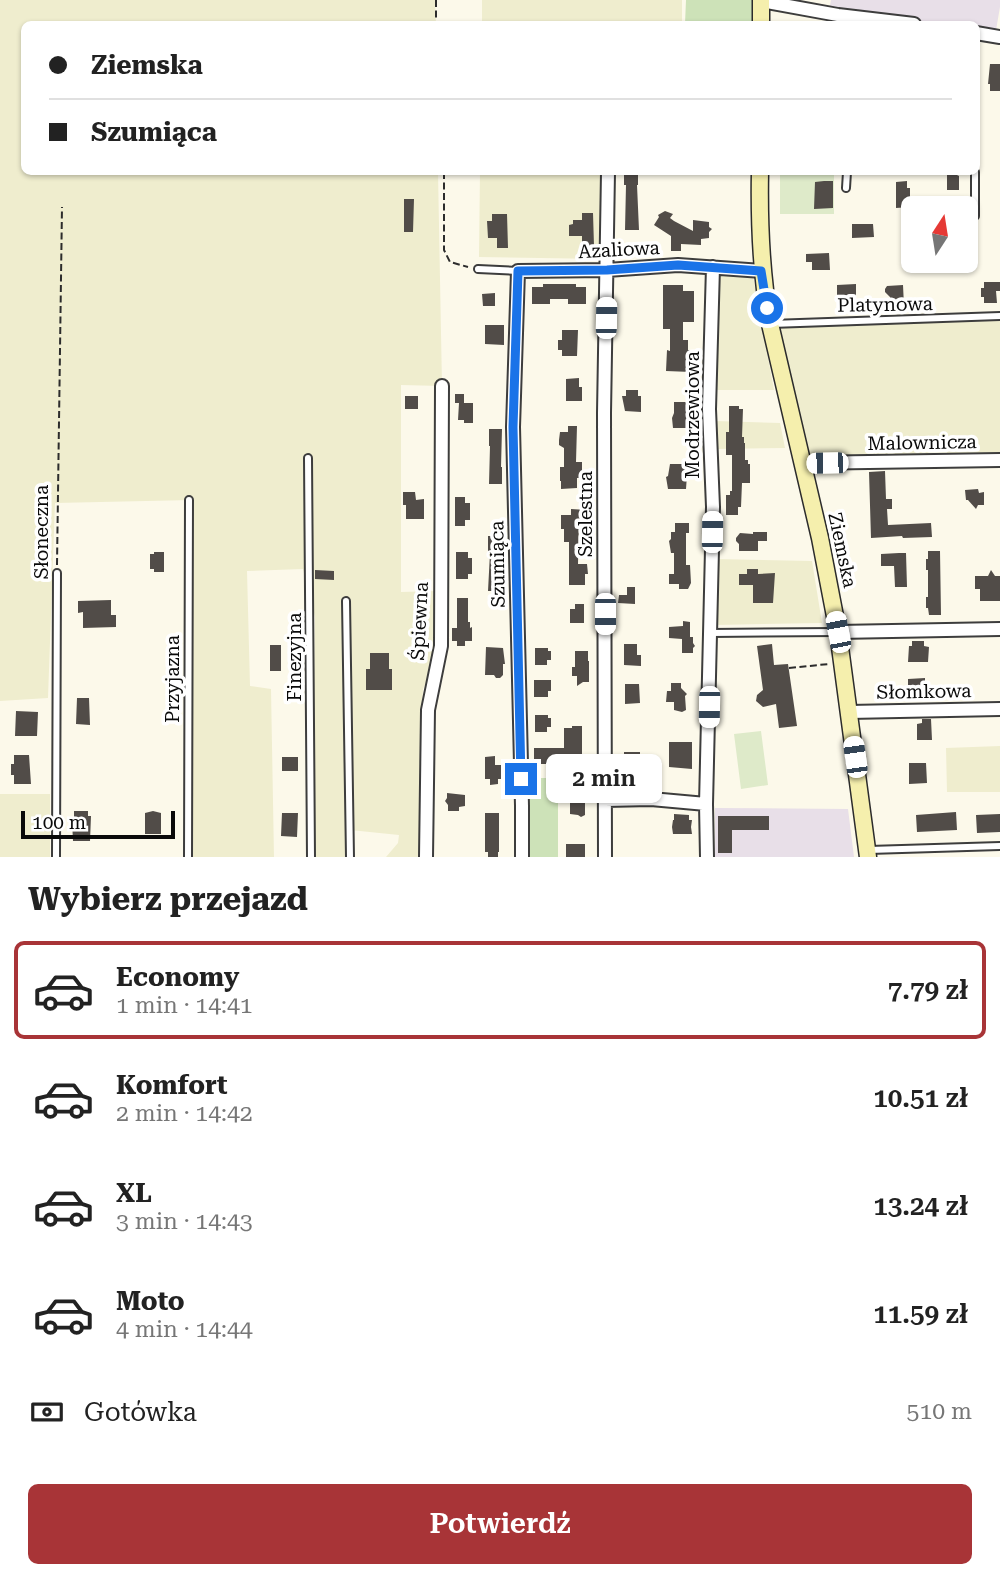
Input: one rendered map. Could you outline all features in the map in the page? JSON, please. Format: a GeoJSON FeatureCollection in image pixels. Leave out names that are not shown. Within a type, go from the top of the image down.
{"type":"FeatureCollection","features":[{"type":"Feature","properties":{"kind":"street"},"geometry":{"type":"LineString","coordinates":[[761,21],[761,0],[838,20],[857,21]]}},
{"type":"Feature","properties":{"kind":"street"},"geometry":{"type":"LineString","coordinates":[[980,34],[1000,37]]}},
{"type":"Feature","properties":{"kind":"street","name":"Szelestna"},"geometry":{"type":"LineString","coordinates":[[605,857],[604,413],[608,175]]}},
{"type":"Feature","properties":{"kind":"street","name":"Ziemska"},"geometry":{"type":"LineString","coordinates":[[760,175],[761,271],[770,324],[820,538],[838,632],[868,853]]}},
{"type":"Feature","properties":{"kind":"street","name":"Azaliowa"},"geometry":{"type":"LineString","coordinates":[[518,271],[607,270],[678,265],[761,271]]}},
{"type":"Feature","properties":{"kind":"street","name":"Modrzewiowa"},"geometry":{"type":"LineString","coordinates":[[707,857],[713,507],[709,409],[713,267]]}},
{"type":"Feature","properties":{"kind":"street","name":"Szumiąca"},"geometry":{"type":"LineString","coordinates":[[518,271],[513,427],[522,857]]}},
{"type":"Feature","properties":{"kind":"street","name":"Śpiewna"},"geometry":{"type":"LineString","coordinates":[[426,857],[428,710],[441,646],[442,386]]}},
{"type":"Feature","properties":{"kind":"street","name":"Malownicza"},"geometry":{"type":"LineString","coordinates":[[803,463],[1000,460]]}},
{"type":"Feature","properties":{"kind":"street"},"geometry":{"type":"LineString","coordinates":[[838,632],[1000,629]]}},
{"type":"Feature","properties":{"kind":"street","name":"Słomkowa"},"geometry":{"type":"LineString","coordinates":[[849,712],[1000,709]]}},
{"type":"Feature","properties":{"kind":"street"},"geometry":{"type":"LineString","coordinates":[[604,800],[651,799],[706,804]]}},
{"type":"Feature","properties":{"kind":"lane"},"geometry":{"type":"LineString","coordinates":[[846,188],[847,175]]}},
{"type":"Feature","properties":{"kind":"lane"},"geometry":{"type":"LineString","coordinates":[[975,175],[975,196]]}},
{"type":"Feature","properties":{"kind":"lane","name":"Azaliowa"},"geometry":{"type":"LineString","coordinates":[[478,268],[518,271]]}},
{"type":"Feature","properties":{"kind":"lane","name":"Platynowa"},"geometry":{"type":"LineString","coordinates":[[770,324],[1000,316]]}},
{"type":"Feature","properties":{"kind":"lane","name":"Finezyjna"},"geometry":{"type":"LineString","coordinates":[[309,458],[311,857]]}},
{"type":"Feature","properties":{"kind":"lane","name":"Przyjazna"},"geometry":{"type":"LineString","coordinates":[[188,857],[189,500]]}},
{"type":"Feature","properties":{"kind":"lane","name":"Słoneczna"},"geometry":{"type":"LineString","coordinates":[[56,857],[57,573]]}},
{"type":"Feature","properties":{"kind":"lane"},"geometry":{"type":"LineString","coordinates":[[346,601],[350,857]]}},
{"type":"Feature","properties":{"kind":"lane"},"geometry":{"type":"LineString","coordinates":[[710,633],[838,632]]}},
{"type":"Feature","properties":{"kind":"lane"},"geometry":{"type":"LineString","coordinates":[[868,853],[1000,846]]}},
{"type":"Feature","properties":{"kind":"path"},"geometry":{"type":"LineString","coordinates":[[436,0],[436,21]]}},
{"type":"Feature","properties":{"kind":"path"},"geometry":{"type":"LineString","coordinates":[[444,175],[444,250],[450,262],[478,268]]}},
{"type":"Feature","properties":{"kind":"path","name":"Słoneczna"},"geometry":{"type":"LineString","coordinates":[[57,573],[62,207]]}},
{"type":"Feature","properties":{"kind":"path"},"geometry":{"type":"LineString","coordinates":[[789,668],[836,663]]}},
{"type":"Feature","properties":{"kind":"shaded area"},"geometry":{"type":"Polygon","coordinates":[[[0,0],[435,0],[436,21],[21,21],[21,175],[438,175],[442,386],[401,385],[401,592],[436,591],[432,668],[423,689],[420,737],[420,857],[386,857],[398,843],[399,835],[350,830],[350,640],[346,857],[312,857],[315,617],[303,569],[247,571],[250,686],[271,689],[274,857],[190,857],[192,500],[55,503],[48,698],[0,701],[0,0]]]}},
{"type":"Feature","properties":{"kind":"shaded area"},"geometry":{"type":"Polygon","coordinates":[[[482,0],[682,0],[682,21],[482,21],[482,0]]]}},
{"type":"Feature","properties":{"kind":"shaded area"},"geometry":{"type":"Polygon","coordinates":[[[831,0],[1000,0],[995,36],[980,34],[980,21],[897,21],[829,11],[831,0]]]}},
{"type":"Feature","properties":{"kind":"shaded area"},"geometry":{"type":"Polygon","coordinates":[[[480,175],[608,175],[604,259],[479,257],[480,175]]]}},
{"type":"Feature","properties":{"kind":"shaded area"},"geometry":{"type":"Polygon","coordinates":[[[719,273],[753,276],[774,390],[715,390],[719,273]]]}},
{"type":"Feature","properties":{"kind":"shaded area"},"geometry":{"type":"Polygon","coordinates":[[[1000,318],[1000,453],[807,457],[775,325],[1000,318]]]}},
{"type":"Feature","properties":{"kind":"shaded area"},"geometry":{"type":"Polygon","coordinates":[[[715,421],[780,423],[785,448],[716,449],[715,421]]]}},
{"type":"Feature","properties":{"kind":"shaded area"},"geometry":{"type":"Polygon","coordinates":[[[715,559],[812,561],[822,623],[715,625],[715,559]]]}},
{"type":"Feature","properties":{"kind":"shaded area"},"geometry":{"type":"Polygon","coordinates":[[[1000,746],[1000,792],[947,792],[946,748],[1000,746]]]}},
{"type":"Feature","properties":{"kind":"shaded area"},"geometry":{"type":"Polygon","coordinates":[[[0,794],[50,794],[50,857],[0,857],[0,794]]]}},
{"type":"Feature","properties":{"kind":"shaded area"},"geometry":{"type":"Polygon","coordinates":[[[715,808],[848,809],[854,857],[715,857],[715,808]]]}},
{"type":"Feature","properties":{"kind":"green space"},"geometry":{"type":"Polygon","coordinates":[[[686,0],[753,0],[753,21],[685,21],[686,0]]]}},
{"type":"Feature","properties":{"kind":"green space"},"geometry":{"type":"Polygon","coordinates":[[[780,175],[834,175],[834,214],[780,214],[780,175]]]}},
{"type":"Feature","properties":{"kind":"green space"},"geometry":{"type":"Polygon","coordinates":[[[761,731],[768,785],[741,789],[734,734],[761,731]]]}},
{"type":"Feature","properties":{"kind":"green space"},"geometry":{"type":"Polygon","coordinates":[[[527,778],[558,778],[558,857],[527,857],[527,778]]]}},
{"type":"Feature","properties":{"kind":"building"},"geometry":{"type":"Polygon","coordinates":[[[990,64],[1000,64],[1000,91],[990,91],[990,64]]]}},
{"type":"Feature","properties":{"kind":"building"},"geometry":{"type":"Polygon","coordinates":[[[624,175],[638,175],[639,230],[625,230],[624,175]]]}},
{"type":"Feature","properties":{"kind":"building"},"geometry":{"type":"Polygon","coordinates":[[[947,175],[959,176],[959,190],[947,190],[947,175]]]}},
{"type":"Feature","properties":{"kind":"building"},"geometry":{"type":"Polygon","coordinates":[[[833,181],[833,208],[814,209],[815,182],[833,181]]]}},
{"type":"Feature","properties":{"kind":"building"},"geometry":{"type":"Polygon","coordinates":[[[907,181],[907,188],[910,188],[910,196],[901,196],[901,208],[896,208],[896,182],[907,181]]]}},
{"type":"Feature","properties":{"kind":"building"},"geometry":{"type":"Polygon","coordinates":[[[404,199],[414,199],[413,232],[404,232],[404,199]]]}},
{"type":"Feature","properties":{"kind":"building"},"geometry":{"type":"Polygon","coordinates":[[[665,211],[673,214],[670,218],[674,221],[693,231],[693,220],[709,222],[712,229],[709,238],[701,239],[701,245],[681,244],[681,251],[671,251],[671,236],[654,225],[658,215],[665,211]]]}},
{"type":"Feature","properties":{"kind":"building"},"geometry":{"type":"Polygon","coordinates":[[[582,213],[593,213],[594,246],[582,246],[582,236],[569,236],[569,225],[573,224],[573,220],[582,220],[582,213]]]}},
{"type":"Feature","properties":{"kind":"building"},"geometry":{"type":"Polygon","coordinates":[[[492,214],[507,214],[508,248],[497,248],[497,238],[488,238],[487,221],[492,221],[492,214]]]}},
{"type":"Feature","properties":{"kind":"building"},"geometry":{"type":"Polygon","coordinates":[[[852,224],[873,224],[874,237],[852,238],[852,224]]]}},
{"type":"Feature","properties":{"kind":"building"},"geometry":{"type":"Polygon","coordinates":[[[829,253],[830,270],[812,270],[812,262],[806,262],[806,254],[829,253]]]}},
{"type":"Feature","properties":{"kind":"building"},"geometry":{"type":"Polygon","coordinates":[[[984,282],[1000,282],[1000,291],[996,291],[997,303],[984,303],[981,288],[984,288],[984,282]]]}},
{"type":"Feature","properties":{"kind":"building"},"geometry":{"type":"Polygon","coordinates":[[[543,284],[576,284],[576,287],[586,287],[586,304],[568,304],[568,299],[550,299],[550,304],[532,304],[532,287],[543,287],[543,284]]]}},
{"type":"Feature","properties":{"kind":"building"},"geometry":{"type":"Polygon","coordinates":[[[856,284],[856,306],[842,306],[842,296],[837,296],[837,285],[856,284]]]}},
{"type":"Feature","properties":{"kind":"building"},"geometry":{"type":"Polygon","coordinates":[[[663,285],[683,285],[683,291],[694,291],[694,322],[683,322],[683,340],[688,340],[688,350],[692,350],[691,372],[666,371],[670,329],[663,329],[663,285]]]}},
{"type":"Feature","properties":{"kind":"building"},"geometry":{"type":"Polygon","coordinates":[[[903,285],[904,306],[894,306],[894,300],[890,300],[885,289],[887,286],[903,285]]]}},
{"type":"Feature","properties":{"kind":"building"},"geometry":{"type":"Polygon","coordinates":[[[495,293],[495,306],[483,306],[482,294],[495,293]]]}},
{"type":"Feature","properties":{"kind":"building"},"geometry":{"type":"Polygon","coordinates":[[[485,325],[504,325],[504,345],[485,344],[485,325]]]}},
{"type":"Feature","properties":{"kind":"building"},"geometry":{"type":"Polygon","coordinates":[[[562,330],[578,330],[577,356],[562,356],[562,350],[558,350],[562,330]]]}},
{"type":"Feature","properties":{"kind":"building"},"geometry":{"type":"Polygon","coordinates":[[[579,378],[582,401],[566,401],[566,379],[579,378]]]}},
{"type":"Feature","properties":{"kind":"building"},"geometry":{"type":"Polygon","coordinates":[[[626,390],[638,390],[638,396],[641,396],[641,412],[625,411],[622,396],[626,396],[626,390]]]}},
{"type":"Feature","properties":{"kind":"building"},"geometry":{"type":"Polygon","coordinates":[[[455,394],[464,394],[464,403],[473,403],[473,423],[458,420],[459,403],[455,403],[455,394]]]}},
{"type":"Feature","properties":{"kind":"building"},"geometry":{"type":"Polygon","coordinates":[[[405,396],[418,396],[418,409],[405,409],[405,396]]]}},
{"type":"Feature","properties":{"kind":"building"},"geometry":{"type":"Polygon","coordinates":[[[674,402],[688,402],[689,428],[673,428],[674,402]]]}},
{"type":"Feature","properties":{"kind":"building"},"geometry":{"type":"Polygon","coordinates":[[[729,406],[743,409],[742,437],[745,443],[745,460],[750,464],[750,483],[742,483],[738,515],[726,515],[726,495],[730,495],[732,491],[732,455],[726,455],[729,406]]]}},
{"type":"Feature","properties":{"kind":"building"},"geometry":{"type":"Polygon","coordinates":[[[568,426],[577,426],[576,462],[582,462],[582,478],[577,478],[577,488],[561,489],[560,467],[564,467],[564,448],[559,445],[559,440],[560,432],[568,432],[568,426]]]}},
{"type":"Feature","properties":{"kind":"building"},"geometry":{"type":"Polygon","coordinates":[[[489,429],[502,429],[502,484],[489,484],[489,429]]]}},
{"type":"Feature","properties":{"kind":"building"},"geometry":{"type":"Polygon","coordinates":[[[670,464],[684,464],[687,475],[686,489],[668,489],[666,477],[670,464]]]}},
{"type":"Feature","properties":{"kind":"building"},"geometry":{"type":"Polygon","coordinates":[[[885,471],[886,499],[892,499],[892,509],[887,509],[888,525],[931,523],[932,537],[871,538],[869,472],[885,471]]]}},
{"type":"Feature","properties":{"kind":"building"},"geometry":{"type":"Polygon","coordinates":[[[978,489],[979,493],[984,492],[984,505],[978,505],[976,509],[966,500],[965,490],[978,489]]]}},
{"type":"Feature","properties":{"kind":"building"},"geometry":{"type":"Polygon","coordinates":[[[403,492],[415,492],[416,500],[424,499],[424,519],[406,519],[403,492]]]}},
{"type":"Feature","properties":{"kind":"building"},"geometry":{"type":"Polygon","coordinates":[[[455,497],[465,497],[465,503],[470,503],[470,520],[465,520],[465,526],[455,526],[455,497]]]}},
{"type":"Feature","properties":{"kind":"building"},"geometry":{"type":"Polygon","coordinates":[[[571,509],[587,510],[587,519],[579,519],[578,564],[587,564],[585,585],[569,585],[569,542],[564,542],[561,515],[571,515],[571,509]]]}},
{"type":"Feature","properties":{"kind":"building"},"geometry":{"type":"Polygon","coordinates":[[[675,523],[689,523],[689,533],[686,533],[686,565],[690,565],[691,583],[688,589],[679,589],[679,584],[669,584],[669,574],[674,574],[674,553],[671,553],[669,541],[671,532],[675,532],[675,523]]]}},
{"type":"Feature","properties":{"kind":"building"},"geometry":{"type":"Polygon","coordinates":[[[767,532],[767,541],[758,541],[758,551],[739,551],[736,538],[740,533],[767,532]]]}},
{"type":"Feature","properties":{"kind":"building"},"geometry":{"type":"Polygon","coordinates":[[[488,536],[502,536],[502,591],[488,591],[488,536]]]}},
{"type":"Feature","properties":{"kind":"building"},"geometry":{"type":"Polygon","coordinates":[[[928,551],[940,551],[941,615],[929,615],[926,608],[928,551]]]}},
{"type":"Feature","properties":{"kind":"building"},"geometry":{"type":"Polygon","coordinates":[[[164,552],[164,572],[150,569],[150,554],[164,552]]]}},
{"type":"Feature","properties":{"kind":"building"},"geometry":{"type":"Polygon","coordinates":[[[456,552],[468,552],[468,558],[472,558],[472,574],[468,574],[468,579],[456,579],[456,552]]]}},
{"type":"Feature","properties":{"kind":"building"},"geometry":{"type":"Polygon","coordinates":[[[906,553],[907,587],[895,587],[894,566],[881,566],[881,554],[906,553]]]}},
{"type":"Feature","properties":{"kind":"building"},"geometry":{"type":"Polygon","coordinates":[[[747,569],[758,569],[758,574],[775,573],[773,603],[753,603],[753,585],[739,585],[739,574],[747,574],[747,569]]]}},
{"type":"Feature","properties":{"kind":"building"},"geometry":{"type":"Polygon","coordinates":[[[315,570],[334,571],[334,580],[315,579],[315,570]]]}},
{"type":"Feature","properties":{"kind":"building"},"geometry":{"type":"Polygon","coordinates":[[[991,570],[995,576],[1000,576],[1000,601],[980,601],[980,589],[975,589],[975,576],[988,576],[991,570]]]}},
{"type":"Feature","properties":{"kind":"building"},"geometry":{"type":"Polygon","coordinates":[[[627,587],[635,587],[635,604],[618,603],[619,595],[627,595],[627,587]]]}},
{"type":"Feature","properties":{"kind":"building"},"geometry":{"type":"Polygon","coordinates":[[[457,598],[468,598],[468,622],[470,628],[472,627],[472,641],[465,641],[465,646],[457,646],[457,641],[452,641],[452,628],[457,628],[457,598]]]}},
{"type":"Feature","properties":{"kind":"building"},"geometry":{"type":"Polygon","coordinates":[[[111,600],[111,615],[116,615],[116,627],[83,628],[83,612],[78,613],[78,601],[111,600]]]}},
{"type":"Feature","properties":{"kind":"building"},"geometry":{"type":"Polygon","coordinates":[[[575,604],[584,604],[584,623],[570,623],[570,609],[575,609],[575,604]]]}},
{"type":"Feature","properties":{"kind":"building"},"geometry":{"type":"Polygon","coordinates":[[[683,621],[690,622],[690,637],[693,637],[695,646],[693,653],[682,653],[682,639],[669,638],[669,627],[683,626],[683,621]]]}},
{"type":"Feature","properties":{"kind":"building"},"geometry":{"type":"Polygon","coordinates":[[[912,641],[924,641],[924,646],[929,647],[928,662],[908,662],[912,641]]]}},
{"type":"Feature","properties":{"kind":"building"},"geometry":{"type":"Polygon","coordinates":[[[624,644],[637,644],[641,666],[624,665],[624,644]]]}},
{"type":"Feature","properties":{"kind":"building"},"geometry":{"type":"Polygon","coordinates":[[[772,644],[774,665],[788,664],[797,726],[779,728],[776,704],[763,707],[756,701],[757,695],[763,690],[757,646],[772,644]]]}},
{"type":"Feature","properties":{"kind":"building"},"geometry":{"type":"Polygon","coordinates":[[[270,645],[281,645],[281,671],[270,671],[270,645]]]}},
{"type":"Feature","properties":{"kind":"building"},"geometry":{"type":"Polygon","coordinates":[[[486,647],[503,648],[505,664],[500,678],[485,675],[486,647]]]}},
{"type":"Feature","properties":{"kind":"building"},"geometry":{"type":"Polygon","coordinates":[[[535,648],[548,648],[548,651],[551,651],[551,660],[547,660],[547,665],[535,665],[535,648]]]}},
{"type":"Feature","properties":{"kind":"building"},"geometry":{"type":"Polygon","coordinates":[[[575,651],[588,651],[589,661],[589,682],[577,686],[577,676],[572,676],[575,651]]]}},
{"type":"Feature","properties":{"kind":"building"},"geometry":{"type":"Polygon","coordinates":[[[370,653],[389,653],[392,690],[366,690],[366,669],[370,669],[370,653]]]}},
{"type":"Feature","properties":{"kind":"building"},"geometry":{"type":"Polygon","coordinates":[[[925,678],[925,690],[921,690],[921,698],[908,698],[908,679],[925,678]]]}},
{"type":"Feature","properties":{"kind":"building"},"geometry":{"type":"Polygon","coordinates":[[[534,680],[551,680],[548,697],[534,697],[534,680]]]}},
{"type":"Feature","properties":{"kind":"building"},"geometry":{"type":"Polygon","coordinates":[[[671,683],[681,683],[681,688],[687,694],[686,710],[682,712],[674,710],[674,702],[666,702],[671,683]]]}},
{"type":"Feature","properties":{"kind":"building"},"geometry":{"type":"Polygon","coordinates":[[[625,684],[639,684],[640,703],[625,704],[625,684]]]}},
{"type":"Feature","properties":{"kind":"building"},"geometry":{"type":"Polygon","coordinates":[[[77,698],[89,698],[90,725],[76,724],[77,698]]]}},
{"type":"Feature","properties":{"kind":"building"},"geometry":{"type":"Polygon","coordinates":[[[16,711],[38,712],[37,736],[15,736],[16,711]]]}},
{"type":"Feature","properties":{"kind":"building"},"geometry":{"type":"Polygon","coordinates":[[[535,715],[548,715],[548,718],[551,718],[551,727],[547,727],[547,732],[535,732],[535,715]]]}},
{"type":"Feature","properties":{"kind":"building"},"geometry":{"type":"Polygon","coordinates":[[[922,719],[931,719],[932,740],[917,740],[917,724],[922,723],[922,719]]]}},
{"type":"Feature","properties":{"kind":"building"},"geometry":{"type":"Polygon","coordinates":[[[582,726],[582,762],[548,759],[548,764],[534,764],[534,748],[564,748],[564,728],[582,726]]]}},
{"type":"Feature","properties":{"kind":"building"},"geometry":{"type":"Polygon","coordinates":[[[669,742],[692,742],[692,769],[669,767],[669,742]]]}},
{"type":"Feature","properties":{"kind":"building"},"geometry":{"type":"Polygon","coordinates":[[[624,752],[640,752],[640,767],[634,767],[634,774],[624,774],[624,752]]]}},
{"type":"Feature","properties":{"kind":"building"},"geometry":{"type":"Polygon","coordinates":[[[14,755],[29,755],[31,784],[14,784],[11,764],[14,764],[14,755]]]}},
{"type":"Feature","properties":{"kind":"building"},"geometry":{"type":"Polygon","coordinates":[[[495,756],[495,765],[504,765],[504,779],[498,779],[498,784],[490,785],[490,779],[485,779],[485,757],[495,756]]]}},
{"type":"Feature","properties":{"kind":"building"},"geometry":{"type":"Polygon","coordinates":[[[282,757],[298,757],[298,771],[282,771],[282,757]]]}},
{"type":"Feature","properties":{"kind":"building"},"geometry":{"type":"Polygon","coordinates":[[[909,763],[926,763],[927,783],[909,784],[909,763]]]}},
{"type":"Feature","properties":{"kind":"building"},"geometry":{"type":"Polygon","coordinates":[[[570,787],[585,787],[585,815],[581,817],[570,814],[570,787]]]}},
{"type":"Feature","properties":{"kind":"building"},"geometry":{"type":"Polygon","coordinates":[[[447,793],[465,795],[465,806],[459,807],[459,811],[448,811],[445,801],[447,793]]]}},
{"type":"Feature","properties":{"kind":"building"},"geometry":{"type":"Polygon","coordinates":[[[74,811],[88,811],[88,816],[91,816],[90,841],[73,841],[74,811]]]}},
{"type":"Feature","properties":{"kind":"building"},"geometry":{"type":"Polygon","coordinates":[[[956,812],[957,830],[917,832],[916,815],[956,812]]]}},
{"type":"Feature","properties":{"kind":"building"},"geometry":{"type":"Polygon","coordinates":[[[145,813],[161,813],[161,834],[145,834],[145,813]]]}},
{"type":"Feature","properties":{"kind":"building"},"geometry":{"type":"Polygon","coordinates":[[[282,813],[298,813],[297,837],[281,836],[282,813]]]}},
{"type":"Feature","properties":{"kind":"building"},"geometry":{"type":"Polygon","coordinates":[[[485,813],[499,813],[498,857],[488,857],[488,852],[485,852],[485,813]]]}},
{"type":"Feature","properties":{"kind":"building"},"geometry":{"type":"Polygon","coordinates":[[[674,814],[689,815],[689,820],[692,820],[692,834],[673,834],[674,814]]]}},
{"type":"Feature","properties":{"kind":"building"},"geometry":{"type":"Polygon","coordinates":[[[1000,814],[1000,832],[977,833],[976,815],[1000,814]]]}},
{"type":"Feature","properties":{"kind":"building"},"geometry":{"type":"Polygon","coordinates":[[[718,816],[769,816],[769,830],[732,830],[732,853],[718,853],[718,816]]]}},
{"type":"Feature","properties":{"kind":"building"},"geometry":{"type":"Polygon","coordinates":[[[566,844],[585,844],[585,857],[566,857],[566,844]]]}},
{"type":"Feature","properties":{"kind":"route"},"geometry":{"type":"LineString","coordinates":[[521,779],[513,427],[518,271],[607,270],[678,265],[761,271],[767,308]]}}]}
